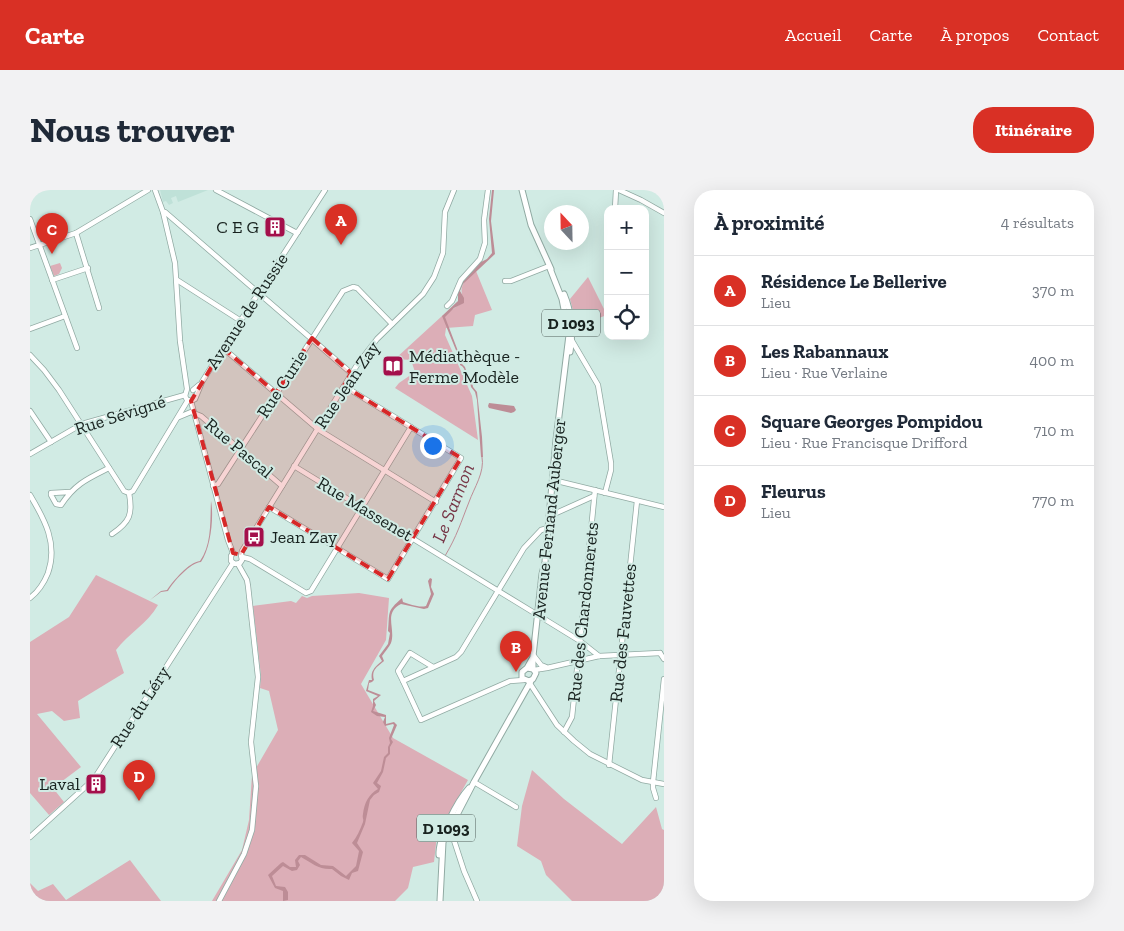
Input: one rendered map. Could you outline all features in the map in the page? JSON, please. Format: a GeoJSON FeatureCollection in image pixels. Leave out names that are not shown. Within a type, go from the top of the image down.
{"type":"FeatureCollection","features":[{"type":"Feature","properties":{"kind":"main road","name":"Avenue Fernand Auberger"},"geometry":{"type":"LineString","coordinates":[[522,190],[531,224],[562,299],[569,335],[564,383]]}},
{"type":"Feature","properties":{"kind":"main road","name":"Avenue Fernand Auberger"},"geometry":{"type":"LineString","coordinates":[[532,669],[553,480],[556,435],[572,340],[569,308],[549,266]]}},
{"type":"Feature","properties":{"kind":"main road"},"geometry":{"type":"LineString","coordinates":[[532,669],[530,680],[522,672],[532,669]]}},
{"type":"Feature","properties":{"kind":"main road","name":"D 1093"},"geometry":{"type":"LineString","coordinates":[[440,880],[444,842],[449,829],[530,680]]}},
{"type":"Feature","properties":{"kind":"main road","name":"D 1093"},"geometry":{"type":"LineString","coordinates":[[440,901],[438,848],[444,831],[465,793],[474,782]]}},
{"type":"Feature","properties":{"kind":"street"},"geometry":{"type":"LineString","coordinates":[[30,248],[76,232],[148,190]]}},
{"type":"Feature","properties":{"kind":"street"},"geometry":{"type":"LineString","coordinates":[[154,190],[163,212],[175,263],[180,341],[186,384],[190,392],[190,400],[233,554],[231,558],[248,586],[258,677],[251,742],[256,786],[252,830],[244,854],[219,901]]}},
{"type":"Feature","properties":{"kind":"street"},"geometry":{"type":"LineString","coordinates":[[216,190],[294,232],[298,232]]}},
{"type":"Feature","properties":{"kind":"street","name":"Avenue de Russie"},"geometry":{"type":"LineString","coordinates":[[190,400],[195,399],[190,392],[202,382],[325,190]]}},
{"type":"Feature","properties":{"kind":"street","name":"Rue Jean Zay"},"geometry":{"type":"LineString","coordinates":[[241,556],[352,373],[371,346],[422,294],[434,277],[443,254],[445,212],[454,190]]}},
{"type":"Feature","properties":{"kind":"street"},"geometry":{"type":"LineString","coordinates":[[447,306],[452,301],[461,280],[480,259],[485,243],[484,220],[488,190]]}},
{"type":"Feature","properties":{"kind":"street"},"geometry":{"type":"LineString","coordinates":[[615,205],[617,190],[631,192],[664,214]]}},
{"type":"Feature","properties":{"kind":"street"},"geometry":{"type":"LineString","coordinates":[[163,212],[352,373]]}},
{"type":"Feature","properties":{"kind":"street"},"geometry":{"type":"LineString","coordinates":[[30,219],[35,228],[64,316],[77,348]]}},
{"type":"Feature","properties":{"kind":"street"},"geometry":{"type":"LineString","coordinates":[[76,232],[99,308]]}},
{"type":"Feature","properties":{"kind":"street"},"geometry":{"type":"LineString","coordinates":[[505,280],[511,281],[549,266]]}},
{"type":"Feature","properties":{"kind":"street"},"geometry":{"type":"LineString","coordinates":[[52,280],[88,268]]}},
{"type":"Feature","properties":{"kind":"street"},"geometry":{"type":"LineString","coordinates":[[177,280],[241,321]]}},
{"type":"Feature","properties":{"kind":"street","name":"Rue Curie"},"geometry":{"type":"LineString","coordinates":[[213,486],[218,484],[343,292],[353,287],[356,288],[392,324]]}},
{"type":"Feature","properties":{"kind":"street"},"geometry":{"type":"LineString","coordinates":[[30,329],[64,316]]}},
{"type":"Feature","properties":{"kind":"street"},"geometry":{"type":"LineString","coordinates":[[569,335],[595,378],[601,394],[611,463],[605,493]]}},
{"type":"Feature","properties":{"kind":"street"},"geometry":{"type":"LineString","coordinates":[[223,348],[317,429],[436,502]]}},
{"type":"Feature","properties":{"kind":"street"},"geometry":{"type":"LineString","coordinates":[[570,351],[579,350]]}},
{"type":"Feature","properties":{"kind":"street"},"geometry":{"type":"LineString","coordinates":[[30,355],[54,383],[124,491],[128,494],[131,508],[128,520],[123,527],[112,534]]}},
{"type":"Feature","properties":{"kind":"street"},"geometry":{"type":"LineString","coordinates":[[269,507],[388,579],[436,502],[461,458],[344,386]]}},
{"type":"Feature","properties":{"kind":"street","name":"Rue Sévigné"},"geometry":{"type":"LineString","coordinates":[[30,454],[82,424],[190,392]]}},
{"type":"Feature","properties":{"kind":"street"},"geometry":{"type":"LineString","coordinates":[[128,494],[133,491],[190,400]]}},
{"type":"Feature","properties":{"kind":"street"},"geometry":{"type":"LineString","coordinates":[[30,411],[51,442]]}},
{"type":"Feature","properties":{"kind":"street"},"geometry":{"type":"LineString","coordinates":[[179,417],[187,412],[194,413]]}},
{"type":"Feature","properties":{"kind":"street","name":"Rue Pascal"},"geometry":{"type":"LineString","coordinates":[[194,413],[201,416],[282,486]]}},
{"type":"Feature","properties":{"kind":"street"},"geometry":{"type":"LineString","coordinates":[[233,554],[236,553],[250,559],[306,593],[311,591],[411,427]]}},
{"type":"Feature","properties":{"kind":"street","name":"Rue Massenet"},"geometry":{"type":"LineString","coordinates":[[294,466],[580,641],[599,656]]}},
{"type":"Feature","properties":{"kind":"street"},"geometry":{"type":"LineString","coordinates":[[70,492],[78,484],[110,468]]}},
{"type":"Feature","properties":{"kind":"street"},"geometry":{"type":"LineString","coordinates":[[553,480],[595,493],[605,493],[664,507]]}},
{"type":"Feature","properties":{"kind":"street"},"geometry":{"type":"LineString","coordinates":[[549,514],[554,514],[595,493]]}},
{"type":"Feature","properties":{"kind":"street","name":"Rue des Chardonnerets"},"geometry":{"type":"LineString","coordinates":[[564,732],[572,717],[578,660],[581,651],[580,641],[595,493]]}},
{"type":"Feature","properties":{"kind":"street"},"geometry":{"type":"LineString","coordinates":[[30,495],[50,534],[52,553],[44,582],[39,590],[30,598]]}},
{"type":"Feature","properties":{"kind":"street","name":"Rue des Fauvettes"},"geometry":{"type":"LineString","coordinates":[[609,765],[638,501]]}},
{"type":"Feature","properties":{"kind":"street"},"geometry":{"type":"LineString","coordinates":[[30,508],[34,503]]}},
{"type":"Feature","properties":{"kind":"street"},"geometry":{"type":"LineString","coordinates":[[403,681],[456,657],[461,652],[524,548],[541,530],[548,528]]}},
{"type":"Feature","properties":{"kind":"street"},"geometry":{"type":"LineString","coordinates":[[236,564],[241,562],[241,556]]}},
{"type":"Feature","properties":{"kind":"street","name":"Rue du Léry"},"geometry":{"type":"LineString","coordinates":[[30,837],[94,779],[236,564]]}},
{"type":"Feature","properties":{"kind":"street"},"geometry":{"type":"LineString","coordinates":[[660,653],[663,648]]}},
{"type":"Feature","properties":{"kind":"street"},"geometry":{"type":"LineString","coordinates":[[434,667],[410,653],[398,671],[421,720],[510,681],[522,672]]}},
{"type":"Feature","properties":{"kind":"street"},"geometry":{"type":"LineString","coordinates":[[532,669],[547,668],[599,656],[660,653]]}},
{"type":"Feature","properties":{"kind":"street"},"geometry":{"type":"LineString","coordinates":[[660,653],[664,659]]}},
{"type":"Feature","properties":{"kind":"street"},"geometry":{"type":"LineString","coordinates":[[533,656],[541,665],[547,668]]}},
{"type":"Feature","properties":{"kind":"street"},"geometry":{"type":"LineString","coordinates":[[510,681],[530,680],[547,668]]}},
{"type":"Feature","properties":{"kind":"street"},"geometry":{"type":"LineString","coordinates":[[656,798],[653,782],[664,679]]}},
{"type":"Feature","properties":{"kind":"street"},"geometry":{"type":"LineString","coordinates":[[530,680],[546,709],[564,732],[590,754],[642,780],[664,784]]}},
{"type":"Feature","properties":{"kind":"street"},"geometry":{"type":"LineString","coordinates":[[524,692],[535,690]]}},
{"type":"Feature","properties":{"kind":"street"},"geometry":{"type":"LineString","coordinates":[[474,782],[516,807]]}},
{"type":"Feature","properties":{"kind":"street"},"geometry":{"type":"LineString","coordinates":[[458,806],[449,829],[477,901]]}},
{"type":"Feature","properties":{"kind":"highlighted area"},"geometry":{"type":"Polygon","coordinates":[[[312,338],[351,373],[344,386],[461,458],[388,579],[269,507],[241,555],[233,553],[191,401],[223,348],[276,393],[312,338]]]}},
{"type":"Feature","properties":{"kind":"shaded area"},"geometry":{"type":"Polygon","coordinates":[[[160,190],[208,190],[178,202],[176,196],[171,198],[173,203],[169,205],[166,201],[163,202],[160,190]]]}},
{"type":"Feature","properties":{"kind":"shaded area"},"geometry":{"type":"Polygon","coordinates":[[[492,190],[494,190],[491,221],[495,254],[463,284],[460,291],[464,298],[464,303],[454,308],[445,317],[461,359],[461,363],[465,367],[468,377],[477,392],[482,437],[483,457],[481,457],[475,392],[470,382],[465,378],[465,370],[460,365],[460,360],[442,316],[458,301],[458,290],[462,283],[492,253],[489,219],[492,190]]]}},
{"type":"Feature","properties":{"kind":"shaded area"},"geometry":{"type":"Polygon","coordinates":[[[60,263],[62,268],[59,274],[54,276],[50,266],[60,263]]]}},
{"type":"Feature","properties":{"kind":"shaded area"},"geometry":{"type":"Polygon","coordinates":[[[476,271],[492,310],[475,315],[473,326],[446,328],[445,335],[472,396],[478,440],[395,388],[415,372],[411,360],[395,359],[442,316],[464,302],[462,296],[463,284],[476,271]]]}},
{"type":"Feature","properties":{"kind":"shaded area"},"geometry":{"type":"Polygon","coordinates":[[[588,277],[604,309],[604,316],[577,326],[570,299],[588,277]]]}},
{"type":"Feature","properties":{"kind":"shaded area"},"geometry":{"type":"Polygon","coordinates":[[[489,403],[514,406],[516,410],[511,413],[489,408],[489,403]]]}},
{"type":"Feature","properties":{"kind":"shaded area"},"geometry":{"type":"Polygon","coordinates":[[[211,501],[211,532],[207,549],[201,562],[187,569],[168,591],[161,592],[150,600],[161,591],[167,590],[186,568],[196,562],[200,561],[207,547],[211,501]]]}},
{"type":"Feature","properties":{"kind":"shaded area"},"geometry":{"type":"Polygon","coordinates":[[[96,575],[158,605],[149,617],[116,650],[124,673],[78,701],[80,718],[64,721],[52,711],[37,714],[81,767],[53,788],[64,802],[49,815],[30,793],[30,642],[69,617],[96,575]]]}},
{"type":"Feature","properties":{"kind":"shaded area"},"geometry":{"type":"Polygon","coordinates":[[[430,578],[432,579],[431,587],[434,594],[428,608],[424,609],[401,604],[393,612],[391,616],[391,643],[382,656],[384,661],[374,671],[374,680],[369,683],[368,690],[381,695],[374,701],[376,705],[373,711],[386,715],[386,724],[394,722],[397,725],[391,739],[393,742],[390,747],[390,754],[386,758],[383,772],[377,783],[381,786],[379,792],[370,800],[365,824],[357,843],[363,852],[358,871],[352,873],[349,880],[332,869],[319,867],[301,857],[298,861],[300,865],[297,870],[292,871],[283,866],[272,876],[276,886],[285,887],[288,892],[288,900],[283,901],[283,891],[275,888],[268,875],[283,862],[290,867],[296,867],[295,860],[299,855],[305,855],[321,865],[333,866],[346,876],[356,866],[359,851],[352,843],[363,822],[366,803],[372,793],[378,789],[373,783],[381,771],[384,757],[388,753],[389,738],[394,725],[385,726],[383,722],[385,717],[377,716],[371,712],[373,699],[378,696],[366,691],[369,680],[372,680],[374,669],[382,661],[379,656],[388,644],[390,633],[388,631],[389,616],[393,606],[402,598],[403,602],[417,606],[426,606],[431,594],[428,581],[430,578]]]}},
{"type":"Feature","properties":{"kind":"shaded area"},"geometry":{"type":"Polygon","coordinates":[[[359,593],[389,598],[386,640],[361,684],[393,738],[468,780],[437,835],[434,862],[413,867],[408,888],[395,901],[212,901],[242,850],[249,820],[252,775],[278,730],[269,691],[260,688],[261,676],[253,606],[291,601],[296,603],[302,596],[307,598],[312,596],[359,593]]]}},
{"type":"Feature","properties":{"kind":"shaded area"},"geometry":{"type":"Polygon","coordinates":[[[532,770],[564,799],[622,844],[656,807],[662,829],[664,830],[664,901],[572,901],[546,875],[541,861],[517,846],[522,806],[532,770]]]}},
{"type":"Feature","properties":{"kind":"shaded area"},"geometry":{"type":"Polygon","coordinates":[[[130,860],[161,901],[35,901],[30,895],[30,883],[38,891],[53,884],[66,900],[130,860]]]}},
{"type":"Feature","properties":{"kind":"waterway","name":"Le Sarmon"},"geometry":{"type":"LineString","coordinates":[[445,556],[456,535],[478,480],[483,463],[482,457]]}},
{"type":"Feature","properties":{"kind":"place","name":"C E G"},"geometry":{"type":"Point","coordinates":[275,227]}},
{"type":"Feature","properties":{"kind":"place","name":"Résidence Le Bellerive"},"geometry":{"type":"Point","coordinates":[341,245]}},
{"type":"Feature","properties":{"kind":"place","name":"Square Georges Pompidou"},"geometry":{"type":"Point","coordinates":[52,254]}},
{"type":"Feature","properties":{"kind":"place","name":"Médiathèque - Ferme Modèle"},"geometry":{"type":"Point","coordinates":[393,366]}},
{"type":"Feature","properties":{"kind":"place","name":"Jean Zay"},"geometry":{"type":"Point","coordinates":[254,537]}},
{"type":"Feature","properties":{"kind":"place","name":"Les Rabannaux"},"geometry":{"type":"Point","coordinates":[516,672]}},
{"type":"Feature","properties":{"kind":"place","name":"Laval"},"geometry":{"type":"Point","coordinates":[96,784]}},
{"type":"Feature","properties":{"kind":"place","name":"Fleurus"},"geometry":{"type":"Point","coordinates":[139,801]}}]}
